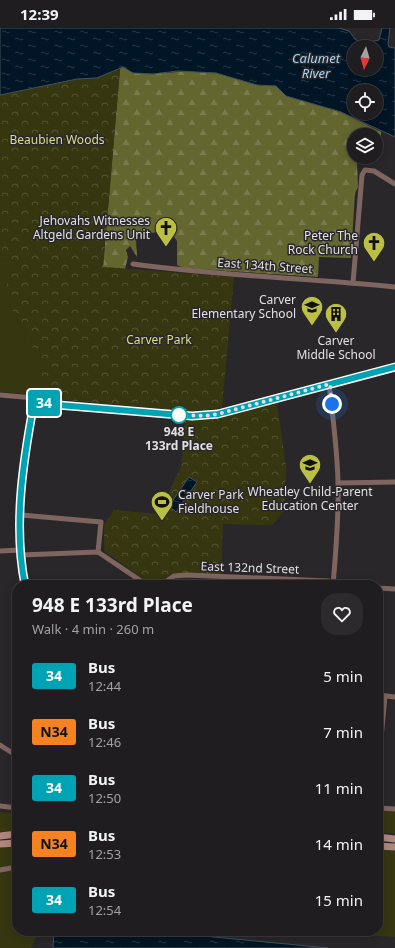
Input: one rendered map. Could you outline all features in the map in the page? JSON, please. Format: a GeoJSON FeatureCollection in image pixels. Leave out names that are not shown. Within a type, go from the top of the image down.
{"type":"FeatureCollection","features":[{"type":"Feature","properties":{"kind":"main road"},"geometry":{"type":"LineString","coordinates":[[0,836],[12,835]]}},
{"type":"Feature","properties":{"kind":"main road"},"geometry":{"type":"LineString","coordinates":[[383,838],[395,839]]}},
{"type":"Feature","properties":{"kind":"main road"},"geometry":{"type":"LineString","coordinates":[[0,844],[12,843]]}},
{"type":"Feature","properties":{"kind":"main road"},"geometry":{"type":"LineString","coordinates":[[383,846],[395,847]]}},
{"type":"Feature","properties":{"kind":"street"},"geometry":{"type":"LineString","coordinates":[[353,283],[362,175],[365,170],[374,171],[395,184]]}},
{"type":"Feature","properties":{"kind":"street","name":"East 134th Street"},"geometry":{"type":"LineString","coordinates":[[134,264],[174,270],[395,287]]}},
{"type":"Feature","properties":{"kind":"street"},"geometry":{"type":"LineString","coordinates":[[0,395],[192,416],[218,414],[395,366]]}},
{"type":"Feature","properties":{"kind":"street"},"geometry":{"type":"LineString","coordinates":[[330,384],[335,428],[338,483],[333,580]]}},
{"type":"Feature","properties":{"kind":"street"},"geometry":{"type":"LineString","coordinates":[[24,580],[21,553],[21,515],[27,440],[35,400]]}},
{"type":"Feature","properties":{"kind":"street"},"geometry":{"type":"LineString","coordinates":[[338,483],[395,482]]}},
{"type":"Feature","properties":{"kind":"street"},"geometry":{"type":"LineString","coordinates":[[21,515],[101,522],[98,552]]}},
{"type":"Feature","properties":{"kind":"street"},"geometry":{"type":"LineString","coordinates":[[0,551],[21,553],[98,552],[140,580]]}},
{"type":"Feature","properties":{"kind":"street","name":"East 132nd Street"},"geometry":{"type":"LineString","coordinates":[[168,580],[174,576],[187,575],[268,580]]}},
{"type":"Feature","properties":{"kind":"street"},"geometry":{"type":"LineString","coordinates":[[383,588],[395,589]]}},
{"type":"Feature","properties":{"kind":"street"},"geometry":{"type":"LineString","coordinates":[[383,717],[385,696],[395,697]]}},
{"type":"Feature","properties":{"kind":"street"},"geometry":{"type":"LineString","coordinates":[[0,745],[12,753]]}},
{"type":"Feature","properties":{"kind":"street"},"geometry":{"type":"LineString","coordinates":[[0,806],[12,807]]}},
{"type":"Feature","properties":{"kind":"street"},"geometry":{"type":"LineString","coordinates":[[383,809],[395,810]]}},
{"type":"Feature","properties":{"kind":"street"},"geometry":{"type":"LineString","coordinates":[[0,870],[12,868]]}},
{"type":"Feature","properties":{"kind":"green space"},"geometry":{"type":"Polygon","coordinates":[[[122,67],[167,73],[187,71],[216,73],[257,85],[276,86],[286,96],[341,112],[347,115],[347,120],[357,120],[373,128],[347,128],[347,164],[357,164],[358,187],[355,193],[351,258],[319,257],[318,277],[183,268],[177,265],[177,241],[172,234],[160,232],[139,234],[136,239],[137,257],[130,246],[126,250],[128,257],[125,269],[103,267],[120,69],[122,67]]]}},
{"type":"Feature","properties":{"kind":"green space"},"geometry":{"type":"Polygon","coordinates":[[[120,69],[103,267],[234,277],[222,408],[187,411],[43,398],[40,395],[42,372],[39,348],[33,348],[9,304],[7,286],[9,260],[0,259],[0,95],[77,79],[97,78],[120,69]]]}},
{"type":"Feature","properties":{"kind":"green space"},"geometry":{"type":"Polygon","coordinates":[[[0,259],[9,260],[9,304],[33,348],[39,348],[43,373],[40,395],[0,392],[0,259]]]}},
{"type":"Feature","properties":{"kind":"green space"},"geometry":{"type":"Polygon","coordinates":[[[277,403],[286,467],[284,511],[272,525],[223,524],[221,575],[179,574],[169,580],[145,580],[104,551],[104,525],[114,510],[158,514],[181,467],[185,420],[216,418],[277,403]]]}},
{"type":"Feature","properties":{"kind":"green space"},"geometry":{"type":"Polygon","coordinates":[[[0,812],[12,813],[12,832],[0,833],[0,812]]]}},
{"type":"Feature","properties":{"kind":"green space"},"geometry":{"type":"Polygon","coordinates":[[[383,812],[395,812],[395,834],[383,832],[383,812]]]}},
{"type":"Feature","properties":{"kind":"green space"},"geometry":{"type":"Polygon","coordinates":[[[12,846],[12,936],[36,936],[31,948],[0,948],[0,847],[12,846]]]}},
{"type":"Feature","properties":{"kind":"green space"},"geometry":{"type":"Polygon","coordinates":[[[383,850],[395,851],[395,937],[379,936],[383,936],[383,850]]]}},
{"type":"Feature","properties":{"kind":"water","name":"Calumet River"},"geometry":{"type":"Polygon","coordinates":[[[0,28],[339,28],[349,31],[356,40],[347,40],[347,76],[383,76],[383,40],[379,40],[382,28],[390,28],[388,44],[389,47],[395,48],[395,137],[383,131],[383,128],[376,128],[358,120],[383,120],[383,84],[347,84],[347,115],[286,96],[276,86],[257,85],[216,73],[178,71],[153,74],[133,73],[123,67],[97,78],[77,79],[0,95],[0,28]]]}},
{"type":"Feature","properties":{"kind":"water"},"geometry":{"type":"Polygon","coordinates":[[[189,477],[197,482],[176,512],[169,506],[189,477]]]}},
{"type":"Feature","properties":{"kind":"water"},"geometry":{"type":"Polygon","coordinates":[[[54,936],[204,936],[328,948],[53,948],[54,936]]]}},
{"type":"Feature","properties":{"kind":"bus line","name":"34"},"geometry":{"type":"LineString","coordinates":[[24,580],[21,555],[21,515],[27,440],[34,403],[204,416],[218,414],[395,367]]}},
{"type":"Feature","properties":{"kind":"place","name":"Jehovahs Witnesses Altgeld Gardens Unit"},"geometry":{"type":"Point","coordinates":[166,248]}},
{"type":"Feature","properties":{"kind":"place","name":"Peter The Rock Church"},"geometry":{"type":"Point","coordinates":[374,262]}},
{"type":"Feature","properties":{"kind":"place","name":"Carver Elementary School"},"geometry":{"type":"Point","coordinates":[312,326]}},
{"type":"Feature","properties":{"kind":"place","name":"Carver Middle School"},"geometry":{"type":"Point","coordinates":[336,334]}},
{"type":"Feature","properties":{"kind":"place","name":"948 E 133rd Place"},"geometry":{"type":"Point","coordinates":[179,415]}},
{"type":"Feature","properties":{"kind":"place","name":"Wheatley Child-Parent Education Center"},"geometry":{"type":"Point","coordinates":[310,484]}},
{"type":"Feature","properties":{"kind":"place","name":"Carver Park Fieldhouse"},"geometry":{"type":"Point","coordinates":[162,522]}},
{"type":"Feature","properties":{"kind":"route"},"geometry":{"type":"LineString","coordinates":[[179,415],[204,416],[218,414],[330,384],[332,404]]}},
{"type":"Feature","properties":{"kind":"park label","name":"Beaubien Woods"},"geometry":{"type":"Point","coordinates":[57,140]}},
{"type":"Feature","properties":{"kind":"park label","name":"Carver Park"},"geometry":{"type":"Point","coordinates":[159,340]}}]}
